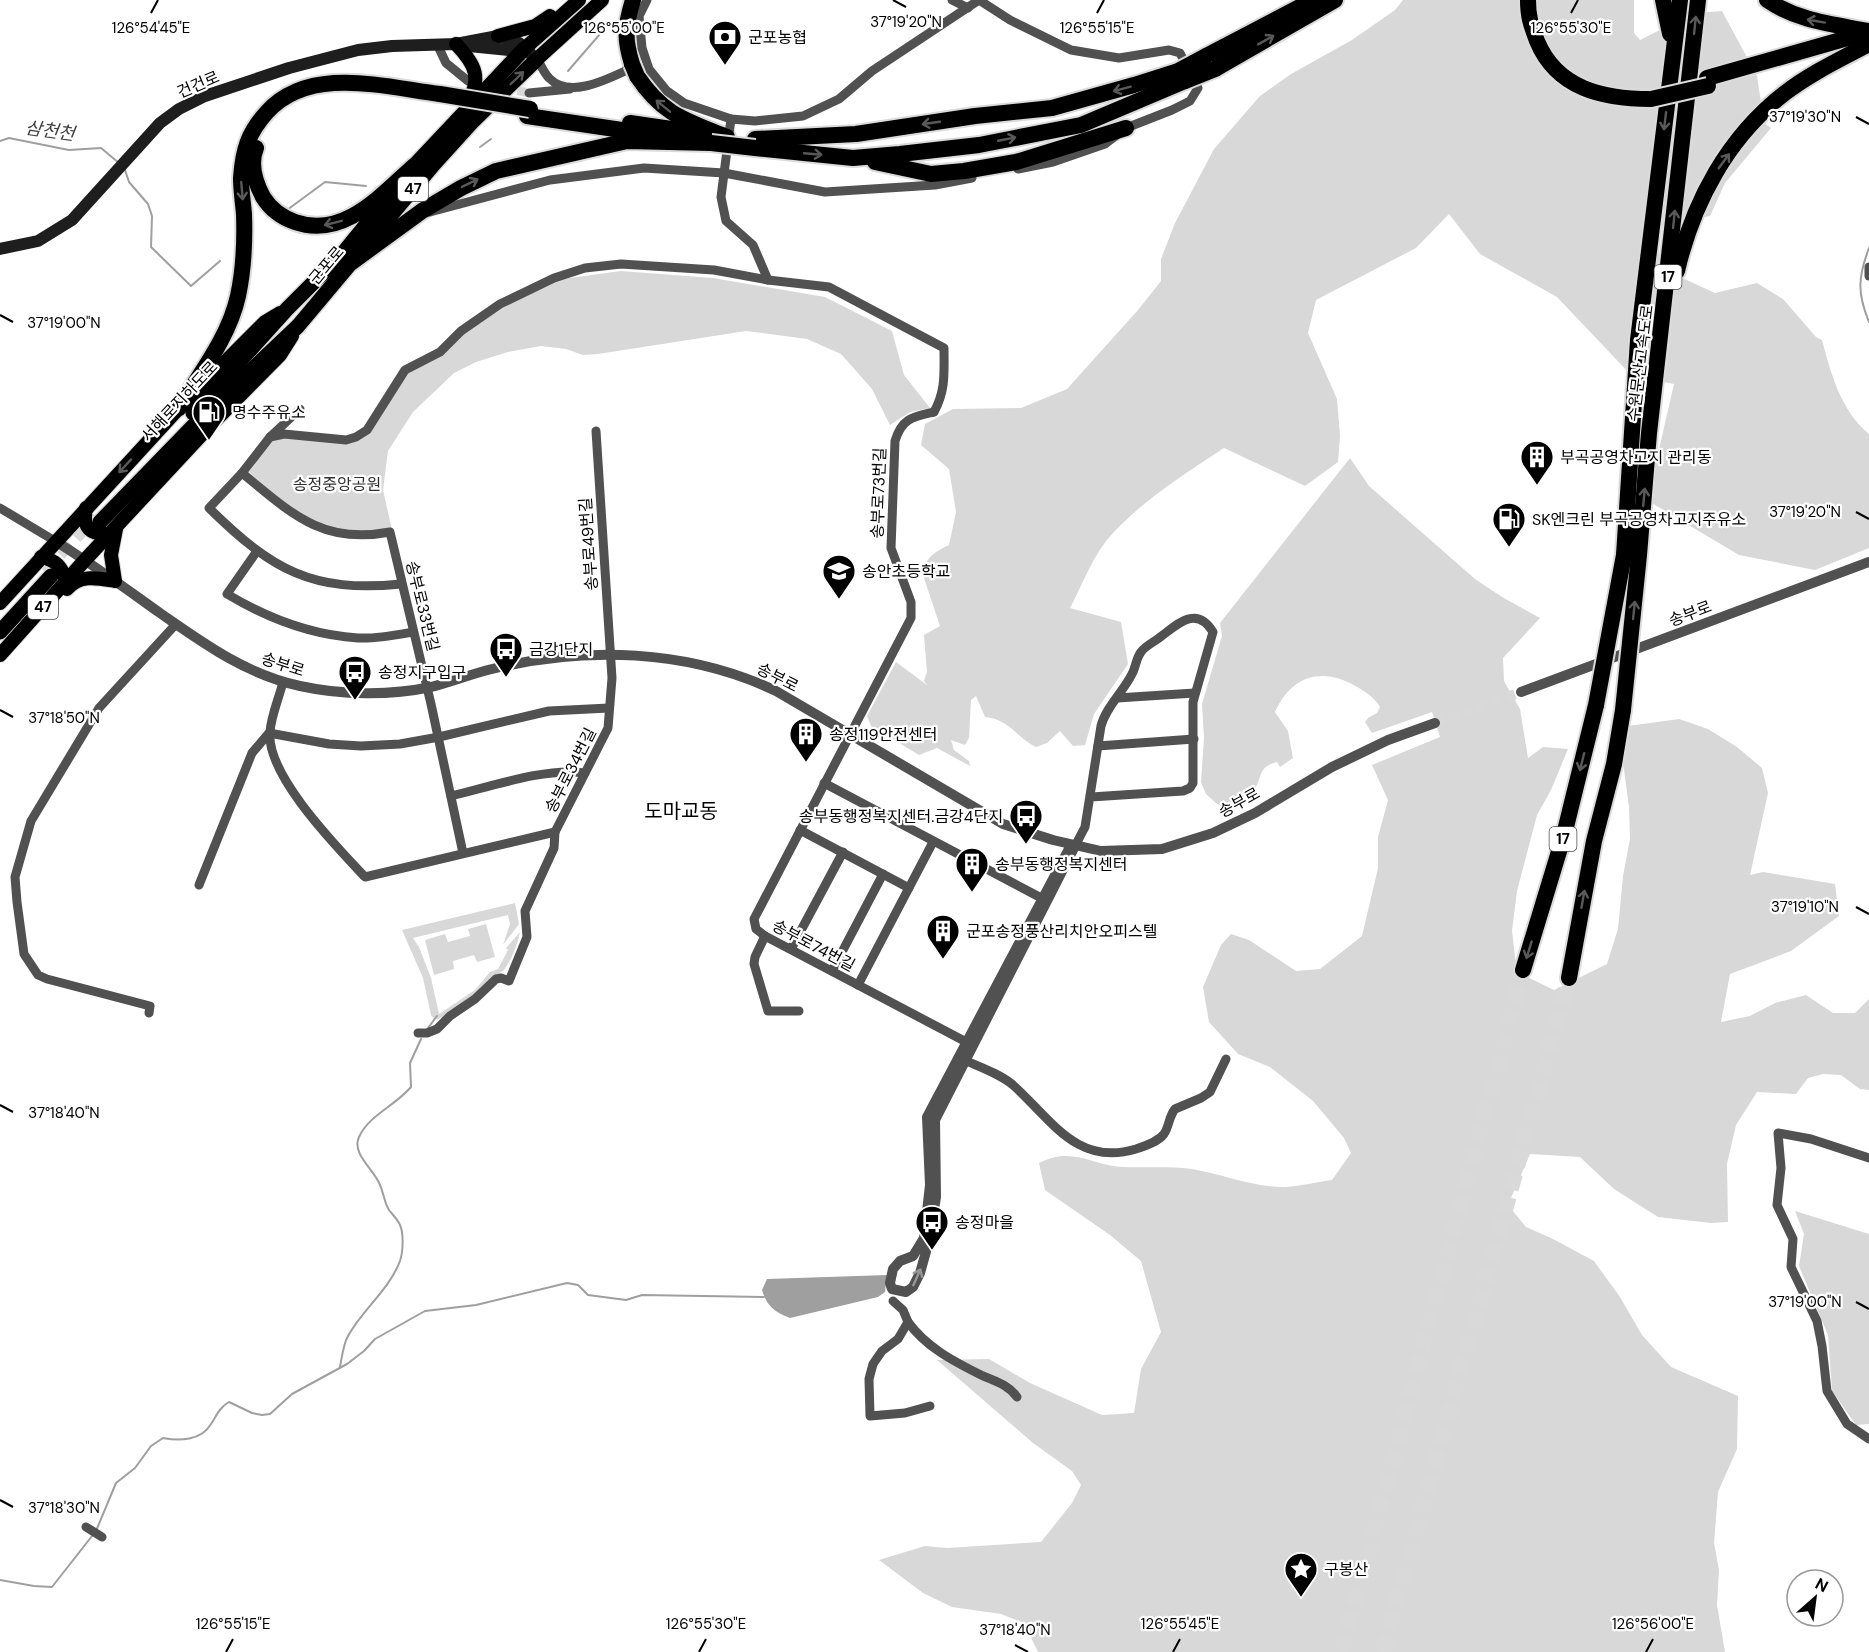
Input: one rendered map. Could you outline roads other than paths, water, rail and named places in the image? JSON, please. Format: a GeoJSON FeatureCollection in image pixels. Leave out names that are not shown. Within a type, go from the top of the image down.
{"type":"FeatureCollection","features":[{"type":"Feature","properties":{"kind":"highway"},"geometry":{"type":"LineString","coordinates":[[633,0],[628,17],[626,41],[650,96],[669,112],[717,138]]}},
{"type":"Feature","properties":{"kind":"highway"},"geometry":{"type":"LineString","coordinates":[[1528,0],[1528,19],[1542,52],[1556,72],[1572,83],[1591,91],[1627,99],[1869,44]]}},
{"type":"Feature","properties":{"kind":"highway"},"geometry":{"type":"LineString","coordinates":[[1538,0],[1541,30],[1560,62],[1576,75],[1593,84],[1650,95]]}},
{"type":"Feature","properties":{"kind":"highway"},"geometry":{"type":"LineString","coordinates":[[1664,0],[1674,52]]}},
{"type":"Feature","properties":{"kind":"highway","name":"수원문산고속도로"},"geometry":{"type":"LineString","coordinates":[[1569,978],[1594,841],[1614,764],[1623,710],[1632,555],[1638,340],[1680,0]]}},
{"type":"Feature","properties":{"kind":"highway","name":"수원문산고속도로"},"geometry":{"type":"LineString","coordinates":[[1523,970],[1564,835],[1632,555],[1662,333],[1698,0]]}},
{"type":"Feature","properties":{"kind":"highway"},"geometry":{"type":"LineString","coordinates":[[1767,0],[1780,9],[1805,19],[1869,32]]}},
{"type":"Feature","properties":{"kind":"highway"},"geometry":{"type":"LineString","coordinates":[[853,158],[979,145],[1081,125],[1211,63],[1328,2]]}},
{"type":"Feature","properties":{"kind":"highway"},"geometry":{"type":"LineString","coordinates":[[1708,82],[1869,32]]}},
{"type":"Feature","properties":{"kind":"highway"},"geometry":{"type":"LineString","coordinates":[[1662,333],[1681,254],[1702,195],[1719,167],[1745,131],[1785,94],[1820,70],[1869,44]]}},
{"type":"Feature","properties":{"kind":"highway","name":"군포로"},"geometry":{"type":"LineString","coordinates":[[287,309],[344,252],[414,166],[524,49]]}},
{"type":"Feature","properties":{"kind":"highway","name":"군포로"},"geometry":{"type":"LineString","coordinates":[[298,326],[465,129],[537,58]]}},
{"type":"Feature","properties":{"kind":"highway"},"geometry":{"type":"LineString","coordinates":[[755,144],[856,134],[975,116],[1052,108],[1182,76]]}},
{"type":"Feature","properties":{"kind":"highway"},"geometry":{"type":"LineString","coordinates":[[179,408],[230,325],[238,296],[245,256],[241,181],[244,150],[255,125],[284,96],[302,88],[323,83],[363,84],[438,99]]}},
{"type":"Feature","properties":{"kind":"highway"},"geometry":{"type":"LineString","coordinates":[[414,166],[358,214],[331,226],[303,225],[280,217],[266,202],[255,183],[253,154],[263,129],[282,109],[302,97],[323,91],[529,106],[717,138],[853,158],[931,174],[1016,162],[1126,128]]}},
{"type":"Feature","properties":{"kind":"highway"},"geometry":{"type":"LineString","coordinates":[[352,262],[414,217],[461,188],[496,171],[627,141],[717,138]]}},
{"type":"Feature","properties":{"kind":"highway","name":"서해로지하도로"},"geometry":{"type":"LineString","coordinates":[[101,521],[287,309]]}},
{"type":"Feature","properties":{"kind":"highway","name":"서해로지하도로"},"geometry":{"type":"LineString","coordinates":[[101,521],[203,416],[298,326]]}},
{"type":"Feature","properties":{"kind":"highway","name":"47"},"geometry":{"type":"LineString","coordinates":[[0,619],[45,568]]}},
{"type":"Feature","properties":{"kind":"highway","name":"47"},"geometry":{"type":"LineString","coordinates":[[0,632],[45,568]]}},
{"type":"Feature","properties":{"kind":"main road","name":"군포로"},"geometry":{"type":"LineString","coordinates":[[524,49],[579,0]]}},
{"type":"Feature","properties":{"kind":"main road","name":"군포로"},"geometry":{"type":"LineString","coordinates":[[537,58],[602,0]]}},
{"type":"Feature","properties":{"kind":"main road"},"geometry":{"type":"LineString","coordinates":[[498,36],[535,26],[557,12],[563,14]]}},
{"type":"Feature","properties":{"kind":"main road"},"geometry":{"type":"LineString","coordinates":[[498,36],[519,43],[537,58]]}},
{"type":"Feature","properties":{"kind":"main road","name":"건건로"},"geometry":{"type":"LineString","coordinates":[[0,249],[38,241],[72,220],[160,123],[179,109],[205,96],[289,68],[358,50],[456,44],[498,36]]}},
{"type":"Feature","properties":{"kind":"main road"},"geometry":{"type":"LineString","coordinates":[[456,44],[470,59],[477,77],[475,91],[463,112]]}},
{"type":"Feature","properties":{"kind":"main road","name":"건건로"},"geometry":{"type":"LineString","coordinates":[[456,44],[467,47],[524,49]]}},
{"type":"Feature","properties":{"kind":"main road","name":"군포로"},"geometry":{"type":"LineString","coordinates":[[85,560],[101,521],[179,408],[264,322],[287,309]]}},
{"type":"Feature","properties":{"kind":"main road","name":"군포로"},"geometry":{"type":"LineString","coordinates":[[54,542],[101,521]]}},
{"type":"Feature","properties":{"kind":"main road"},"geometry":{"type":"LineString","coordinates":[[11,643],[30,628],[71,584],[87,578],[115,581],[111,555],[101,521]]}},
{"type":"Feature","properties":{"kind":"main road","name":"47"},"geometry":{"type":"LineString","coordinates":[[0,603],[45,568],[54,542]]}},
{"type":"Feature","properties":{"kind":"main road"},"geometry":{"type":"LineString","coordinates":[[45,568],[50,559],[59,564],[66,581]]}},
{"type":"Feature","properties":{"kind":"main road","name":"47"},"geometry":{"type":"LineString","coordinates":[[0,655],[85,560]]}},
{"type":"Feature","properties":{"kind":"street"},"geometry":{"type":"LineString","coordinates":[[639,67],[642,48],[639,16],[647,0]]}},
{"type":"Feature","properties":{"kind":"street"},"geometry":{"type":"LineString","coordinates":[[952,0],[968,8]]}},
{"type":"Feature","properties":{"kind":"street"},"geometry":{"type":"LineString","coordinates":[[414,217],[550,180],[644,168],[724,172],[825,192],[935,185],[1053,162],[1105,144],[1126,128],[1190,101],[1198,88],[1180,52],[1169,50],[1119,58],[1071,50],[1010,20],[979,0],[872,71],[839,99],[803,116],[755,121],[730,119],[684,103],[667,92],[649,69],[639,67],[529,106]]}},
{"type":"Feature","properties":{"kind":"street"},"geometry":{"type":"LineString","coordinates":[[437,44],[446,63],[468,81]]}},
{"type":"Feature","properties":{"kind":"street"},"geometry":{"type":"LineString","coordinates":[[537,58],[550,80],[565,87],[581,88]]}},
{"type":"Feature","properties":{"kind":"street"},"geometry":{"type":"LineString","coordinates":[[730,119],[721,196],[726,221],[753,245],[768,280]]}},
{"type":"Feature","properties":{"kind":"street"},"geometry":{"type":"LineString","coordinates":[[270,437],[284,434],[346,440],[356,437],[366,430],[405,370],[440,351],[461,330],[500,304],[554,278],[585,268],[621,264],[714,270],[768,280]]}},
{"type":"Feature","properties":{"kind":"street"},"geometry":{"type":"LineString","coordinates":[[1869,267],[1869,276]]}},
{"type":"Feature","properties":{"kind":"street","name":"송부로73번길"},"geometry":{"type":"LineString","coordinates":[[768,280],[829,287],[944,348],[944,391],[934,412],[907,420],[898,431],[895,441],[891,548],[912,613],[909,623],[850,734]]}},
{"type":"Feature","properties":{"kind":"street"},"geometry":{"type":"LineString","coordinates":[[300,409],[270,437],[242,473],[209,508],[240,538],[280,566],[341,586],[375,587],[401,584]]}},
{"type":"Feature","properties":{"kind":"street","name":"송부로49번길"},"geometry":{"type":"LineString","coordinates":[[596,432],[610,655]]}},
{"type":"Feature","properties":{"kind":"street","name":"송부로33번길"},"geometry":{"type":"LineString","coordinates":[[242,473],[287,509],[319,528],[350,535],[371,536],[390,532],[439,737],[460,854]]}},
{"type":"Feature","properties":{"kind":"street"},"geometry":{"type":"LineString","coordinates":[[0,508],[54,542]]}},
{"type":"Feature","properties":{"kind":"street","name":"송부로"},"geometry":{"type":"LineString","coordinates":[[54,542],[85,560],[227,658],[283,682],[346,692],[383,692],[427,688],[491,669],[561,656],[610,655],[663,658],[748,678],[776,691],[1003,824],[1101,851],[1162,849],[1213,833],[1255,813],[1332,767],[1388,740],[1435,723]]}},
{"type":"Feature","properties":{"kind":"street"},"geometry":{"type":"LineString","coordinates":[[257,551],[227,594],[266,615],[309,630],[359,638],[413,632]]}},
{"type":"Feature","properties":{"kind":"street","name":"송부로"},"geometry":{"type":"LineString","coordinates":[[1521,692],[1869,562]]}},
{"type":"Feature","properties":{"kind":"street"},"geometry":{"type":"LineString","coordinates":[[969,1044],[964,1060],[934,1120],[936,1197],[929,1241],[920,1273],[914,1287],[906,1292],[892,1290],[890,1283],[893,1269],[900,1262],[913,1256],[924,1238],[930,1185],[927,1117],[969,1044],[1073,845],[1085,827],[1105,714],[1133,672],[1141,652],[1184,620],[1193,617],[1210,627],[1213,632],[1195,693],[1192,714],[1193,783],[1190,788],[1183,791],[1091,797]]}},
{"type":"Feature","properties":{"kind":"street"},"geometry":{"type":"LineString","coordinates":[[149,1012],[150,1006],[38,975],[24,954],[15,877],[31,821],[99,708],[176,624]]}},
{"type":"Feature","properties":{"kind":"street","name":"송부로34번길"},"geometry":{"type":"LineString","coordinates":[[269,733],[275,761],[303,810],[365,877],[555,832],[608,728],[612,678],[610,655]]}},
{"type":"Feature","properties":{"kind":"street"},"geometry":{"type":"LineString","coordinates":[[199,885],[252,753],[269,733],[283,682]]}},
{"type":"Feature","properties":{"kind":"street"},"geometry":{"type":"LineString","coordinates":[[1117,698],[1195,693]]}},
{"type":"Feature","properties":{"kind":"street"},"geometry":{"type":"LineString","coordinates":[[269,733],[330,744],[361,746],[400,744],[549,711],[609,708]]}},
{"type":"Feature","properties":{"kind":"street","name":"송부로74번길"},"geometry":{"type":"LineString","coordinates":[[850,734],[754,919],[756,929],[765,936],[969,1044]]}},
{"type":"Feature","properties":{"kind":"street"},"geometry":{"type":"LineString","coordinates":[[1098,746],[1194,739]]}},
{"type":"Feature","properties":{"kind":"street"},"geometry":{"type":"LineString","coordinates":[[451,796],[549,772],[569,770],[584,773]]}},
{"type":"Feature","properties":{"kind":"street"},"geometry":{"type":"LineString","coordinates":[[824,783],[1045,900]]}},
{"type":"Feature","properties":{"kind":"street"},"geometry":{"type":"LineString","coordinates":[[800,830],[909,888]]}},
{"type":"Feature","properties":{"kind":"street"},"geometry":{"type":"LineString","coordinates":[[418,1033],[427,1034],[436,1029],[475,999],[496,979],[509,981],[527,937],[525,911],[554,848],[555,832]]}},
{"type":"Feature","properties":{"kind":"street"},"geometry":{"type":"LineString","coordinates":[[858,985],[933,842]]}},
{"type":"Feature","properties":{"kind":"street"},"geometry":{"type":"LineString","coordinates":[[791,949],[843,852]]}},
{"type":"Feature","properties":{"kind":"street"},"geometry":{"type":"LineString","coordinates":[[832,971],[883,874]]}},
{"type":"Feature","properties":{"kind":"street"},"geometry":{"type":"LineString","coordinates":[[765,936],[754,964],[768,1011],[800,1011]]}},
{"type":"Feature","properties":{"kind":"street"},"geometry":{"type":"LineString","coordinates":[[964,1060],[1012,1084],[1075,1144],[1085,1149],[1122,1153],[1146,1146],[1159,1139],[1165,1133],[1175,1109],[1210,1092],[1226,1059]]}},
{"type":"Feature","properties":{"kind":"street"},"geometry":{"type":"LineString","coordinates":[[1869,1158],[1812,1139],[1778,1133],[1781,1168],[1777,1205],[1793,1239],[1791,1267],[1817,1321],[1827,1391],[1847,1424],[1869,1439]]}},
{"type":"Feature","properties":{"kind":"street"},"geometry":{"type":"LineString","coordinates":[[893,1301],[903,1310],[918,1336],[934,1349],[981,1375],[1001,1383],[1013,1390],[1017,1397]]}},
{"type":"Feature","properties":{"kind":"street"},"geometry":{"type":"LineString","coordinates":[[908,1322],[898,1339],[882,1351],[873,1364],[869,1379],[870,1416],[905,1413],[930,1406]]}},
{"type":"Feature","properties":{"kind":"street"},"geometry":{"type":"LineString","coordinates":[[86,1527],[102,1537]]}},
{"type":"Feature","properties":{"kind":"waterway","name":"삼천천"},"geometry":{"type":"LineString","coordinates":[[568,71],[600,34]]}},
{"type":"Feature","properties":{"kind":"waterway","name":"삼천천"},"geometry":{"type":"LineString","coordinates":[[0,141],[9,138],[69,150],[101,148],[119,163]]}},
{"type":"Feature","properties":{"kind":"waterway","name":"삼천천"},"geometry":{"type":"LineString","coordinates":[[480,147],[491,139]]}},
{"type":"Feature","properties":{"kind":"waterway","name":"삼천천"},"geometry":{"type":"LineString","coordinates":[[125,170],[129,182],[148,204],[152,216],[151,247],[191,286],[220,261]]}},
{"type":"Feature","properties":{"kind":"waterway","name":"삼천천"},"geometry":{"type":"LineString","coordinates":[[287,210],[325,182],[366,186]]}},
{"type":"Feature","properties":{"kind":"waterway"},"geometry":{"type":"LineString","coordinates":[[1869,248],[1860,285],[1862,302],[1869,322]]}},
{"type":"Feature","properties":{"kind":"waterway"},"geometry":{"type":"LineString","coordinates":[[428,1028],[437,1016]]}},
{"type":"Feature","properties":{"kind":"waterway"},"geometry":{"type":"LineString","coordinates":[[340,1367],[348,1336],[389,1281],[400,1261],[402,1248],[400,1225],[387,1207],[377,1179],[361,1156],[357,1143],[363,1129],[411,1087],[410,1063],[421,1039]]}},
{"type":"Feature","properties":{"kind":"waterway"},"geometry":{"type":"LineString","coordinates":[[96,1531],[116,1483],[135,1468],[151,1446],[163,1438],[183,1439],[202,1434],[220,1409],[229,1402],[252,1413],[270,1414],[292,1394],[347,1364],[375,1339],[425,1311],[476,1305],[567,1283],[578,1285],[588,1295],[626,1300],[642,1295],[764,1297]]}},
{"type":"Feature","properties":{"kind":"waterway"},"geometry":{"type":"LineString","coordinates":[[0,1580],[52,1587],[92,1536]]}},
{"type":"Feature","properties":{"kind":"tunnel"},"geometry":{"type":"LineString","coordinates":[[504,88],[529,93]]}},
{"type":"Feature","properties":{"kind":"tunnel"},"geometry":{"type":"LineString","coordinates":[[43,570],[95,516]]}},
{"type":"Feature","properties":{"kind":"tunnel"},"geometry":{"type":"LineString","coordinates":[[1435,723],[1521,692]]}},
{"type":"Feature","properties":{"kind":"tunnel"},"geometry":{"type":"LineString","coordinates":[[1342,1652],[1523,970]]}},
{"type":"Feature","properties":{"kind":"tunnel"},"geometry":{"type":"LineString","coordinates":[[1383,1652],[1569,978]]}},
{"type":"Feature","properties":{"kind":"place","name":"군포농협"},"geometry":{"type":"Point","coordinates":[725,66]}},
{"type":"Feature","properties":{"kind":"place","name":"명수주유소"},"geometry":{"type":"Point","coordinates":[209,441]}},
{"type":"Feature","properties":{"kind":"place","name":"부곡공영차고지 관리동"},"geometry":{"type":"Point","coordinates":[1537,486]}},
{"type":"Feature","properties":{"kind":"place","name":"SK엔크린 부곡공영차고지주유소"},"geometry":{"type":"Point","coordinates":[1509,548]}},
{"type":"Feature","properties":{"kind":"place","name":"송안초등학교"},"geometry":{"type":"Point","coordinates":[839,600]}},
{"type":"Feature","properties":{"kind":"place","name":"금강1단지"},"geometry":{"type":"Point","coordinates":[506,678]}},
{"type":"Feature","properties":{"kind":"place","name":"송정지구입구"},"geometry":{"type":"Point","coordinates":[355,701]}},
{"type":"Feature","properties":{"kind":"place","name":"송정119안전센터"},"geometry":{"type":"Point","coordinates":[806,763]}},
{"type":"Feature","properties":{"kind":"place","name":"송부동행정복지센터.금강4단지"},"geometry":{"type":"Point","coordinates":[1026,845]}},
{"type":"Feature","properties":{"kind":"place","name":"송부동행정복지센터"},"geometry":{"type":"Point","coordinates":[972,893]}},
{"type":"Feature","properties":{"kind":"place","name":"군포송정풍산리치안오피스텔"},"geometry":{"type":"Point","coordinates":[943,960]}},
{"type":"Feature","properties":{"kind":"place","name":"송정마을"},"geometry":{"type":"Point","coordinates":[932,1251]}},
{"type":"Feature","properties":{"kind":"place","name":"구봉산"},"geometry":{"type":"Point","coordinates":[1301,1598]}},
{"type":"Feature","properties":{"kind":"district","name":"도마교동"},"geometry":{"type":"Point","coordinates":[681,811]}},
{"type":"Feature","properties":{"kind":"park label","name":"송정중앙공원"},"geometry":{"type":"Point","coordinates":[337,484]}}]}
